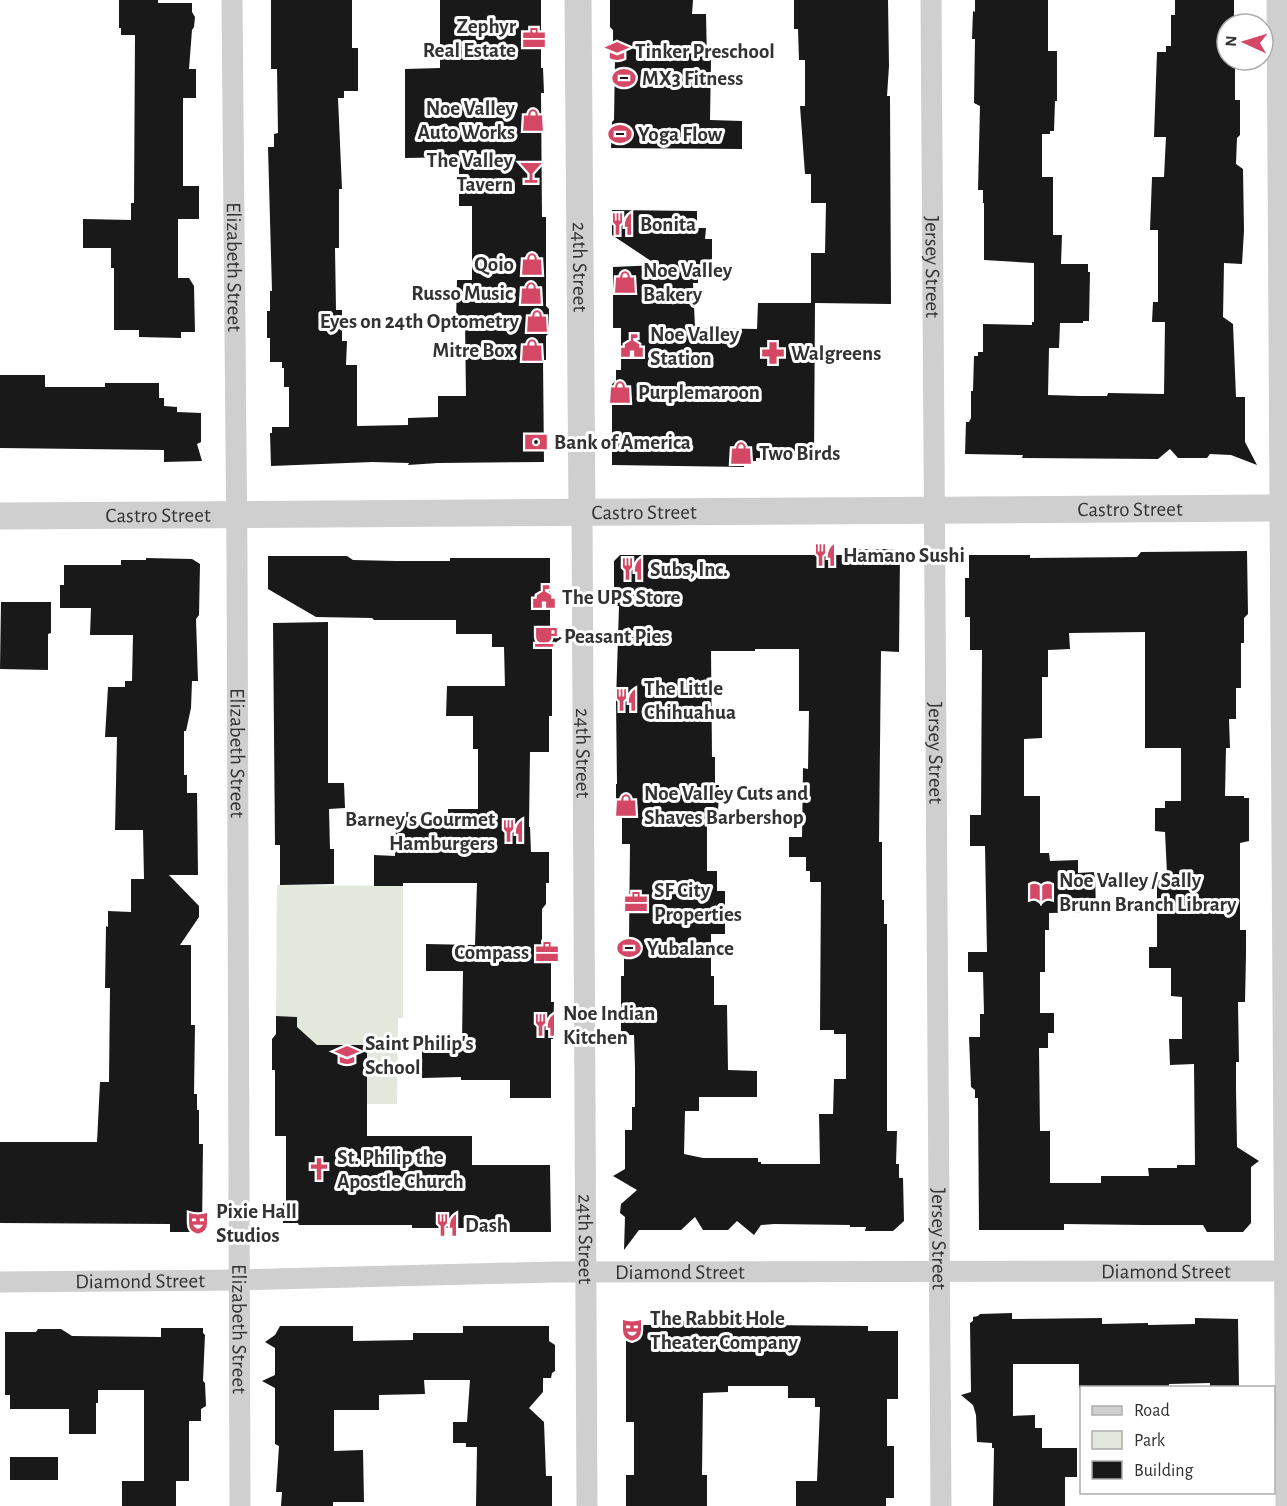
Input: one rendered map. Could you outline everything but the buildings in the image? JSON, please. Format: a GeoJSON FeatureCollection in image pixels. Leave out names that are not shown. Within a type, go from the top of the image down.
{"type":"FeatureCollection","features":[{"type":"Feature","properties":{"kind":"street","name":"Elizabeth Street"},"geometry":{"type":"LineString","coordinates":[[232,0],[237,515],[240,1506]]}},
{"type":"Feature","properties":{"kind":"street","name":"24th Street"},"geometry":{"type":"LineString","coordinates":[[578,0],[588,1506]]}},
{"type":"Feature","properties":{"kind":"street","name":"Jersey Street"},"geometry":{"type":"LineString","coordinates":[[931,0],[941,1506]]}},
{"type":"Feature","properties":{"kind":"street"},"geometry":{"type":"LineString","coordinates":[[1277,0],[1284,508],[1286,1506]]}},
{"type":"Feature","properties":{"kind":"street","name":"Castro Street"},"geometry":{"type":"LineString","coordinates":[[0,516],[1284,508]]}},
{"type":"Feature","properties":{"kind":"street","name":"Diamond Street"},"geometry":{"type":"LineString","coordinates":[[0,1282],[238,1280],[586,1272],[1286,1271]]}},
{"type":"Feature","properties":{"kind":"green space"},"geometry":{"type":"Polygon","coordinates":[[[277,885],[403,886],[403,1018],[398,1018],[397,1104],[367,1104],[367,1062],[307,1045],[297,1027],[297,1017],[276,1016],[277,885]]]}},
{"type":"Feature","properties":{"kind":"place","name":"Zephyr Real Estate"},"geometry":{"type":"Point","coordinates":[534,38]}},
{"type":"Feature","properties":{"kind":"place","name":"Tinker Preschool"},"geometry":{"type":"Point","coordinates":[617,51]}},
{"type":"Feature","properties":{"kind":"place","name":"MX3 Fitness"},"geometry":{"type":"Point","coordinates":[624,78]}},
{"type":"Feature","properties":{"kind":"place","name":"Noe Valley Auto Works"},"geometry":{"type":"Point","coordinates":[533,120]}},
{"type":"Feature","properties":{"kind":"place","name":"Yoga Flow"},"geometry":{"type":"Point","coordinates":[620,134]}},
{"type":"Feature","properties":{"kind":"place","name":"The Valley Tavern"},"geometry":{"type":"Point","coordinates":[531,172]}},
{"type":"Feature","properties":{"kind":"place","name":"Bonita"},"geometry":{"type":"Point","coordinates":[622,224]}},
{"type":"Feature","properties":{"kind":"place","name":"Qoio"},"geometry":{"type":"Point","coordinates":[532,264]}},
{"type":"Feature","properties":{"kind":"place","name":"Noe Valley Bakery"},"geometry":{"type":"Point","coordinates":[625,282]}},
{"type":"Feature","properties":{"kind":"place","name":"Russo Music"},"geometry":{"type":"Point","coordinates":[531,293]}},
{"type":"Feature","properties":{"kind":"place","name":"Eyes on 24th Optometry"},"geometry":{"type":"Point","coordinates":[537,321]}},
{"type":"Feature","properties":{"kind":"place","name":"Noe Valley Station"},"geometry":{"type":"Point","coordinates":[632,346]}},
{"type":"Feature","properties":{"kind":"place","name":"Mitre Box"},"geometry":{"type":"Point","coordinates":[532,350]}},
{"type":"Feature","properties":{"kind":"place","name":"Walgreens"},"geometry":{"type":"Point","coordinates":[773,353]}},
{"type":"Feature","properties":{"kind":"place","name":"Purplemaroon"},"geometry":{"type":"Point","coordinates":[620,392]}},
{"type":"Feature","properties":{"kind":"place","name":"Bank of America"},"geometry":{"type":"Point","coordinates":[536,442]}},
{"type":"Feature","properties":{"kind":"place","name":"Two Birds"},"geometry":{"type":"Point","coordinates":[741,453]}},
{"type":"Feature","properties":{"kind":"place","name":"Hamano Sushi"},"geometry":{"type":"Point","coordinates":[825,555]}},
{"type":"Feature","properties":{"kind":"place","name":"Subs, Inc."},"geometry":{"type":"Point","coordinates":[632,569]}},
{"type":"Feature","properties":{"kind":"place","name":"The UPS Store"},"geometry":{"type":"Point","coordinates":[544,597]}},
{"type":"Feature","properties":{"kind":"place","name":"Peasant Pies"},"geometry":{"type":"Point","coordinates":[546,636]}},
{"type":"Feature","properties":{"kind":"place","name":"The Little Chihuahua"},"geometry":{"type":"Point","coordinates":[626,700]}},
{"type":"Feature","properties":{"kind":"place","name":"Noe Valley Cuts and Shaves Barbershop"},"geometry":{"type":"Point","coordinates":[626,805]}},
{"type":"Feature","properties":{"kind":"place","name":"Barney's Gourmet Hamburgers"},"geometry":{"type":"Point","coordinates":[513,831]}},
{"type":"Feature","properties":{"kind":"place","name":"Noe Valley / Sally Brunn Branch Library"},"geometry":{"type":"Point","coordinates":[1041,892]}},
{"type":"Feature","properties":{"kind":"place","name":"SF City Properties"},"geometry":{"type":"Point","coordinates":[636,902]}},
{"type":"Feature","properties":{"kind":"place","name":"Yubalance"},"geometry":{"type":"Point","coordinates":[629,948]}},
{"type":"Feature","properties":{"kind":"place","name":"Compass"},"geometry":{"type":"Point","coordinates":[547,952]}},
{"type":"Feature","properties":{"kind":"place","name":"Noe Indian Kitchen"},"geometry":{"type":"Point","coordinates":[545,1025]}},
{"type":"Feature","properties":{"kind":"place","name":"Saint Philip's School"},"geometry":{"type":"Point","coordinates":[347,1055]}},
{"type":"Feature","properties":{"kind":"place","name":"St. Philip the Apostle Church"},"geometry":{"type":"Point","coordinates":[319,1169]}},
{"type":"Feature","properties":{"kind":"place","name":"Pixie Hall Studios"},"geometry":{"type":"Point","coordinates":[198,1223]}},
{"type":"Feature","properties":{"kind":"place","name":"Dash"},"geometry":{"type":"Point","coordinates":[447,1225]}},
{"type":"Feature","properties":{"kind":"place","name":"The Rabbit Hole Theater Company"},"geometry":{"type":"Point","coordinates":[632,1330]}}]}
